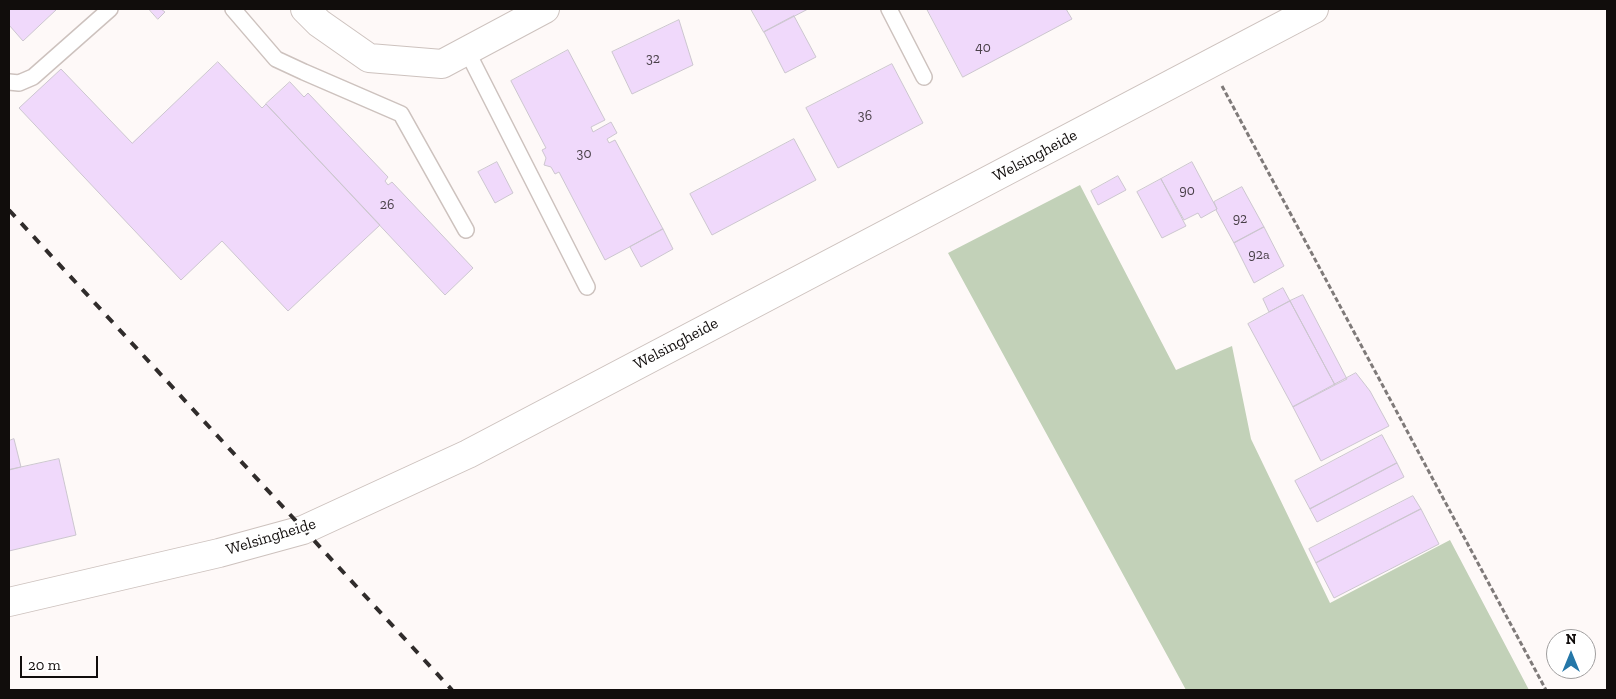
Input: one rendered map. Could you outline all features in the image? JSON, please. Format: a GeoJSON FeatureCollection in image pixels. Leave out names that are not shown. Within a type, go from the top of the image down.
{"type":"FeatureCollection","features":[{"type":"Feature","properties":{"kind":"street"},"geometry":{"type":"LineString","coordinates":[[306,9],[319,23],[369,58],[442,64],[545,9]]}},
{"type":"Feature","properties":{"kind":"street","name":"Welsingheide"},"geometry":{"type":"LineString","coordinates":[[9,602],[219,553],[303,530],[468,454],[1314,9]]}},
{"type":"Feature","properties":{"kind":"lane"},"geometry":{"type":"LineString","coordinates":[[9,82],[19,83],[33,77],[110,9]]}},
{"type":"Feature","properties":{"kind":"lane"},"geometry":{"type":"LineString","coordinates":[[233,9],[276,59],[401,114],[466,230]]}},
{"type":"Feature","properties":{"kind":"lane"},"geometry":{"type":"LineString","coordinates":[[889,9],[924,77]]}},
{"type":"Feature","properties":{"kind":"lane"},"geometry":{"type":"LineString","coordinates":[[466,51],[587,287]]}},
{"type":"Feature","properties":{"kind":"path"},"geometry":{"type":"LineString","coordinates":[[1209,64],[1546,690]]}},
{"type":"Feature","properties":{"kind":"green space"},"geometry":{"type":"Polygon","coordinates":[[[1080,185],[1176,370],[1232,346],[1251,439],[1330,603],[1450,540],[1529,690],[1186,690],[948,253],[1080,185]]]}},
{"type":"Feature","properties":{"kind":"building"},"geometry":{"type":"Polygon","coordinates":[[[9,9],[57,9],[23,41],[9,25],[9,9]]]}},
{"type":"Feature","properties":{"kind":"building"},"geometry":{"type":"Polygon","coordinates":[[[149,9],[161,9],[165,12],[158,19],[149,9]]]}},
{"type":"Feature","properties":{"kind":"building"},"geometry":{"type":"Polygon","coordinates":[[[751,9],[808,9],[764,32],[751,9]]]}},
{"type":"Feature","properties":{"kind":"building"},"geometry":{"type":"Polygon","coordinates":[[[927,9],[1066,9],[1072,19],[963,77],[927,9]]]}},
{"type":"Feature","properties":{"kind":"building"},"geometry":{"type":"Polygon","coordinates":[[[794,16],[816,57],[785,73],[764,32],[794,16]]]}},
{"type":"Feature","properties":{"kind":"building"},"geometry":{"type":"Polygon","coordinates":[[[679,20],[693,65],[632,94],[612,52],[679,20]]]}},
{"type":"Feature","properties":{"kind":"building"},"geometry":{"type":"Polygon","coordinates":[[[568,50],[605,120],[591,127],[593,132],[611,122],[617,133],[607,139],[609,143],[615,140],[663,229],[605,260],[559,172],[555,174],[551,167],[544,165],[546,158],[542,150],[546,148],[511,81],[568,50]]]}},
{"type":"Feature","properties":{"kind":"building"},"geometry":{"type":"Polygon","coordinates":[[[218,62],[262,108],[266,104],[380,225],[288,311],[222,241],[181,280],[19,108],[61,69],[132,143],[218,62]]]}},
{"type":"Feature","properties":{"kind":"building"},"geometry":{"type":"Polygon","coordinates":[[[892,64],[923,123],[838,168],[806,108],[892,64]]]}},
{"type":"Feature","properties":{"kind":"building"},"geometry":{"type":"Polygon","coordinates":[[[290,82],[304,97],[308,93],[388,177],[385,181],[388,185],[392,182],[473,268],[445,295],[266,104],[290,82]]]}},
{"type":"Feature","properties":{"kind":"building"},"geometry":{"type":"Polygon","coordinates":[[[794,139],[816,180],[712,235],[690,194],[794,139]]]}},
{"type":"Feature","properties":{"kind":"building"},"geometry":{"type":"Polygon","coordinates":[[[497,162],[513,193],[495,203],[478,172],[497,162]]]}},
{"type":"Feature","properties":{"kind":"building"},"geometry":{"type":"Polygon","coordinates":[[[1192,162],[1217,209],[1201,218],[1198,213],[1184,220],[1161,179],[1192,162]]]}},
{"type":"Feature","properties":{"kind":"building"},"geometry":{"type":"Polygon","coordinates":[[[1118,176],[1126,190],[1098,205],[1091,191],[1118,176]]]}},
{"type":"Feature","properties":{"kind":"building"},"geometry":{"type":"Polygon","coordinates":[[[1161,179],[1186,226],[1162,238],[1137,192],[1161,179]]]}},
{"type":"Feature","properties":{"kind":"building"},"geometry":{"type":"Polygon","coordinates":[[[1242,187],[1264,227],[1234,243],[1216,210],[1214,202],[1242,187]]]}},
{"type":"Feature","properties":{"kind":"building"},"geometry":{"type":"Polygon","coordinates":[[[1264,227],[1284,266],[1254,283],[1234,243],[1264,227]]]}},
{"type":"Feature","properties":{"kind":"building"},"geometry":{"type":"Polygon","coordinates":[[[663,229],[673,249],[641,267],[630,247],[663,229]]]}},
{"type":"Feature","properties":{"kind":"building"},"geometry":{"type":"Polygon","coordinates":[[[1283,288],[1290,301],[1269,312],[1263,299],[1283,288]]]}},
{"type":"Feature","properties":{"kind":"building"},"geometry":{"type":"Polygon","coordinates":[[[1303,295],[1347,379],[1335,385],[1290,301],[1303,295]]]}},
{"type":"Feature","properties":{"kind":"building"},"geometry":{"type":"Polygon","coordinates":[[[1290,301],[1335,385],[1293,407],[1248,324],[1290,301]]]}},
{"type":"Feature","properties":{"kind":"building"},"geometry":{"type":"Polygon","coordinates":[[[1356,373],[1370,391],[1389,426],[1321,461],[1293,407],[1356,373]]]}},
{"type":"Feature","properties":{"kind":"building"},"geometry":{"type":"Polygon","coordinates":[[[1382,435],[1397,463],[1310,509],[1295,481],[1382,435]]]}},
{"type":"Feature","properties":{"kind":"building"},"geometry":{"type":"Polygon","coordinates":[[[14,439],[21,467],[9,470],[9,441],[14,439]]]}},
{"type":"Feature","properties":{"kind":"building"},"geometry":{"type":"Polygon","coordinates":[[[59,459],[76,535],[9,551],[9,470],[59,459]]]}},
{"type":"Feature","properties":{"kind":"building"},"geometry":{"type":"Polygon","coordinates":[[[1397,463],[1404,477],[1317,522],[1310,509],[1397,463]]]}},
{"type":"Feature","properties":{"kind":"building"},"geometry":{"type":"Polygon","coordinates":[[[1413,496],[1421,509],[1316,563],[1309,549],[1413,496]]]}},
{"type":"Feature","properties":{"kind":"building"},"geometry":{"type":"Polygon","coordinates":[[[1421,509],[1439,544],[1334,598],[1316,563],[1421,509]]]}},
{"type":"Feature","properties":{"kind":"railway"},"geometry":{"type":"LineString","coordinates":[[9,210],[452,690]]}}]}
